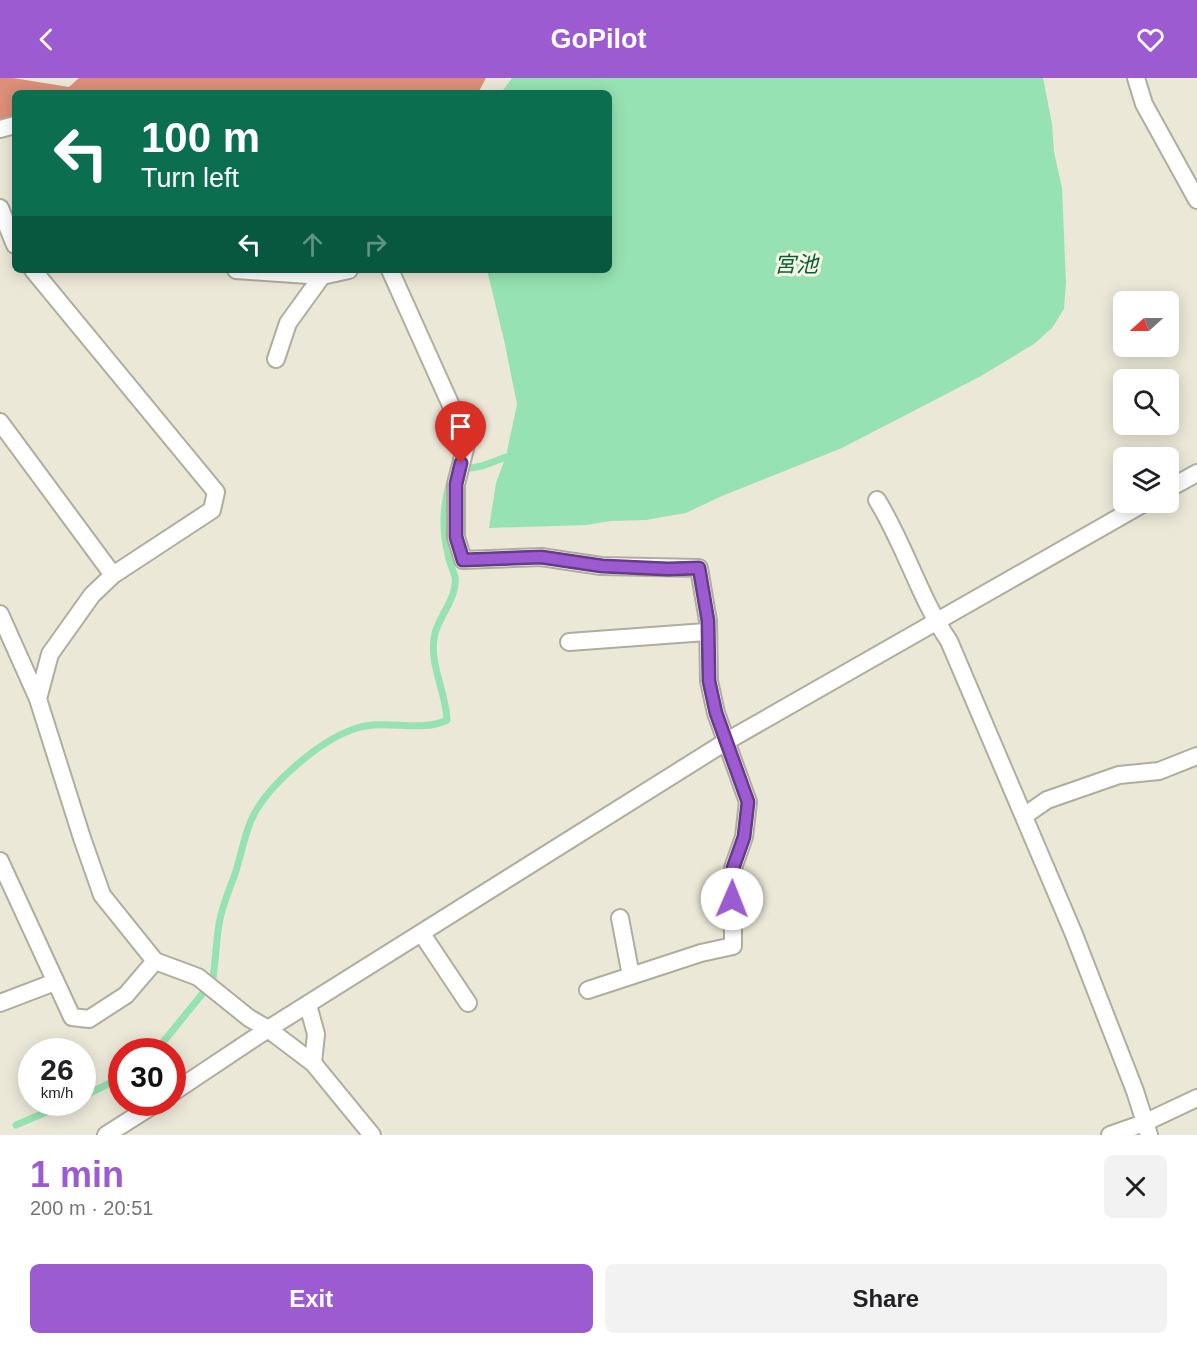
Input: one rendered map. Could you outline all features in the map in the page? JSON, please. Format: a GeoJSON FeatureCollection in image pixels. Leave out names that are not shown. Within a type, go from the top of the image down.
{"type":"FeatureCollection","features":[{"type":"Feature","properties":{"kind":"street"},"geometry":{"type":"LineString","coordinates":[[1136,78],[1144,104],[1197,200]]}},
{"type":"Feature","properties":{"kind":"street"},"geometry":{"type":"LineString","coordinates":[[0,207],[12,237]]}},
{"type":"Feature","properties":{"kind":"street"},"geometry":{"type":"LineString","coordinates":[[35,273],[216,492],[212,510],[114,575],[92,595],[50,654],[38,699]]}},
{"type":"Feature","properties":{"kind":"street"},"geometry":{"type":"LineString","coordinates":[[279,273],[322,276],[336,273]]}},
{"type":"Feature","properties":{"kind":"street"},"geometry":{"type":"LineString","coordinates":[[391,273],[467,441],[456,484],[456,537],[463,560],[541,557],[602,566],[699,568],[708,621],[706,632],[709,681],[716,713],[748,802],[744,837],[733,868],[733,946],[701,953],[588,990]]}},
{"type":"Feature","properties":{"kind":"street"},"geometry":{"type":"LineString","coordinates":[[276,359],[288,323],[322,276]]}},
{"type":"Feature","properties":{"kind":"street"},"geometry":{"type":"LineString","coordinates":[[0,422],[114,575]]}},
{"type":"Feature","properties":{"kind":"street"},"geometry":{"type":"LineString","coordinates":[[1179,483],[1197,473]]}},
{"type":"Feature","properties":{"kind":"street"},"geometry":{"type":"LineString","coordinates":[[877,500],[888,518],[937,623],[949,641],[1073,932],[1135,1091],[1147,1129]]}},
{"type":"Feature","properties":{"kind":"street"},"geometry":{"type":"LineString","coordinates":[[186,1084],[268,1029],[727,741],[1127,513]]}},
{"type":"Feature","properties":{"kind":"street"},"geometry":{"type":"LineString","coordinates":[[0,614],[38,699],[102,895],[155,961],[198,977],[249,1018],[268,1029],[313,1063],[372,1135]]}},
{"type":"Feature","properties":{"kind":"street"},"geometry":{"type":"LineString","coordinates":[[569,642],[706,632]]}},
{"type":"Feature","properties":{"kind":"street"},"geometry":{"type":"LineString","coordinates":[[1024,816],[1047,800],[1119,775],[1159,771],[1197,756]]}},
{"type":"Feature","properties":{"kind":"street"},"geometry":{"type":"LineString","coordinates":[[0,861],[72,1017],[89,1019],[126,995],[155,961]]}},
{"type":"Feature","properties":{"kind":"street"},"geometry":{"type":"LineString","coordinates":[[620,918],[631,976]]}},
{"type":"Feature","properties":{"kind":"street"},"geometry":{"type":"LineString","coordinates":[[422,934],[468,1004]]}},
{"type":"Feature","properties":{"kind":"street"},"geometry":{"type":"LineString","coordinates":[[0,1002],[55,982]]}},
{"type":"Feature","properties":{"kind":"street"},"geometry":{"type":"LineString","coordinates":[[308,1005],[316,1034],[313,1063]]}},
{"type":"Feature","properties":{"kind":"street"},"geometry":{"type":"LineString","coordinates":[[1110,1135],[1147,1129],[1197,1098]]}},
{"type":"Feature","properties":{"kind":"street"},"geometry":{"type":"LineString","coordinates":[[106,1135],[136,1116]]}},
{"type":"Feature","properties":{"kind":"shaded area"},"geometry":{"type":"Polygon","coordinates":[[[0,78],[69,87],[79,78],[486,78],[480,90],[12,90],[12,119],[0,124],[0,78]]]}},
{"type":"Feature","properties":{"kind":"water","name":"宮池"},"geometry":{"type":"Polygon","coordinates":[[[512,78],[1043,78],[1062,188],[1066,283],[1064,309],[1052,328],[1034,344],[981,376],[842,448],[722,496],[686,513],[646,520],[611,521],[586,525],[489,528],[496,483],[506,456],[517,404],[488,273],[612,273],[612,90],[503,90],[512,78]]]}},
{"type":"Feature","properties":{"kind":"waterway"},"geometry":{"type":"LineString","coordinates":[[471,468],[506,457]]}},
{"type":"Feature","properties":{"kind":"waterway"},"geometry":{"type":"LineString","coordinates":[[213,978],[221,913],[250,823],[257,809],[281,780],[295,766],[327,742],[357,728],[380,725],[415,726],[437,724],[447,720],[444,698],[435,666],[433,644],[437,626],[451,598],[455,584],[444,527],[450,481]]}},
{"type":"Feature","properties":{"kind":"waterway"},"geometry":{"type":"LineString","coordinates":[[166,1038],[203,993]]}},
{"type":"Feature","properties":{"kind":"waterway"},"geometry":{"type":"LineString","coordinates":[[96,1090],[108,1084]]}},
{"type":"Feature","properties":{"kind":"waterway"},"geometry":{"type":"LineString","coordinates":[[16,1125],[37,1116]]}},
{"type":"Feature","properties":{"kind":"route"},"geometry":{"type":"LineString","coordinates":[[461,463],[456,484],[456,537],[463,560],[541,557],[602,566],[699,568],[708,621],[706,632],[709,681],[716,713],[748,802],[744,837],[733,868],[732,899]]}}]}
